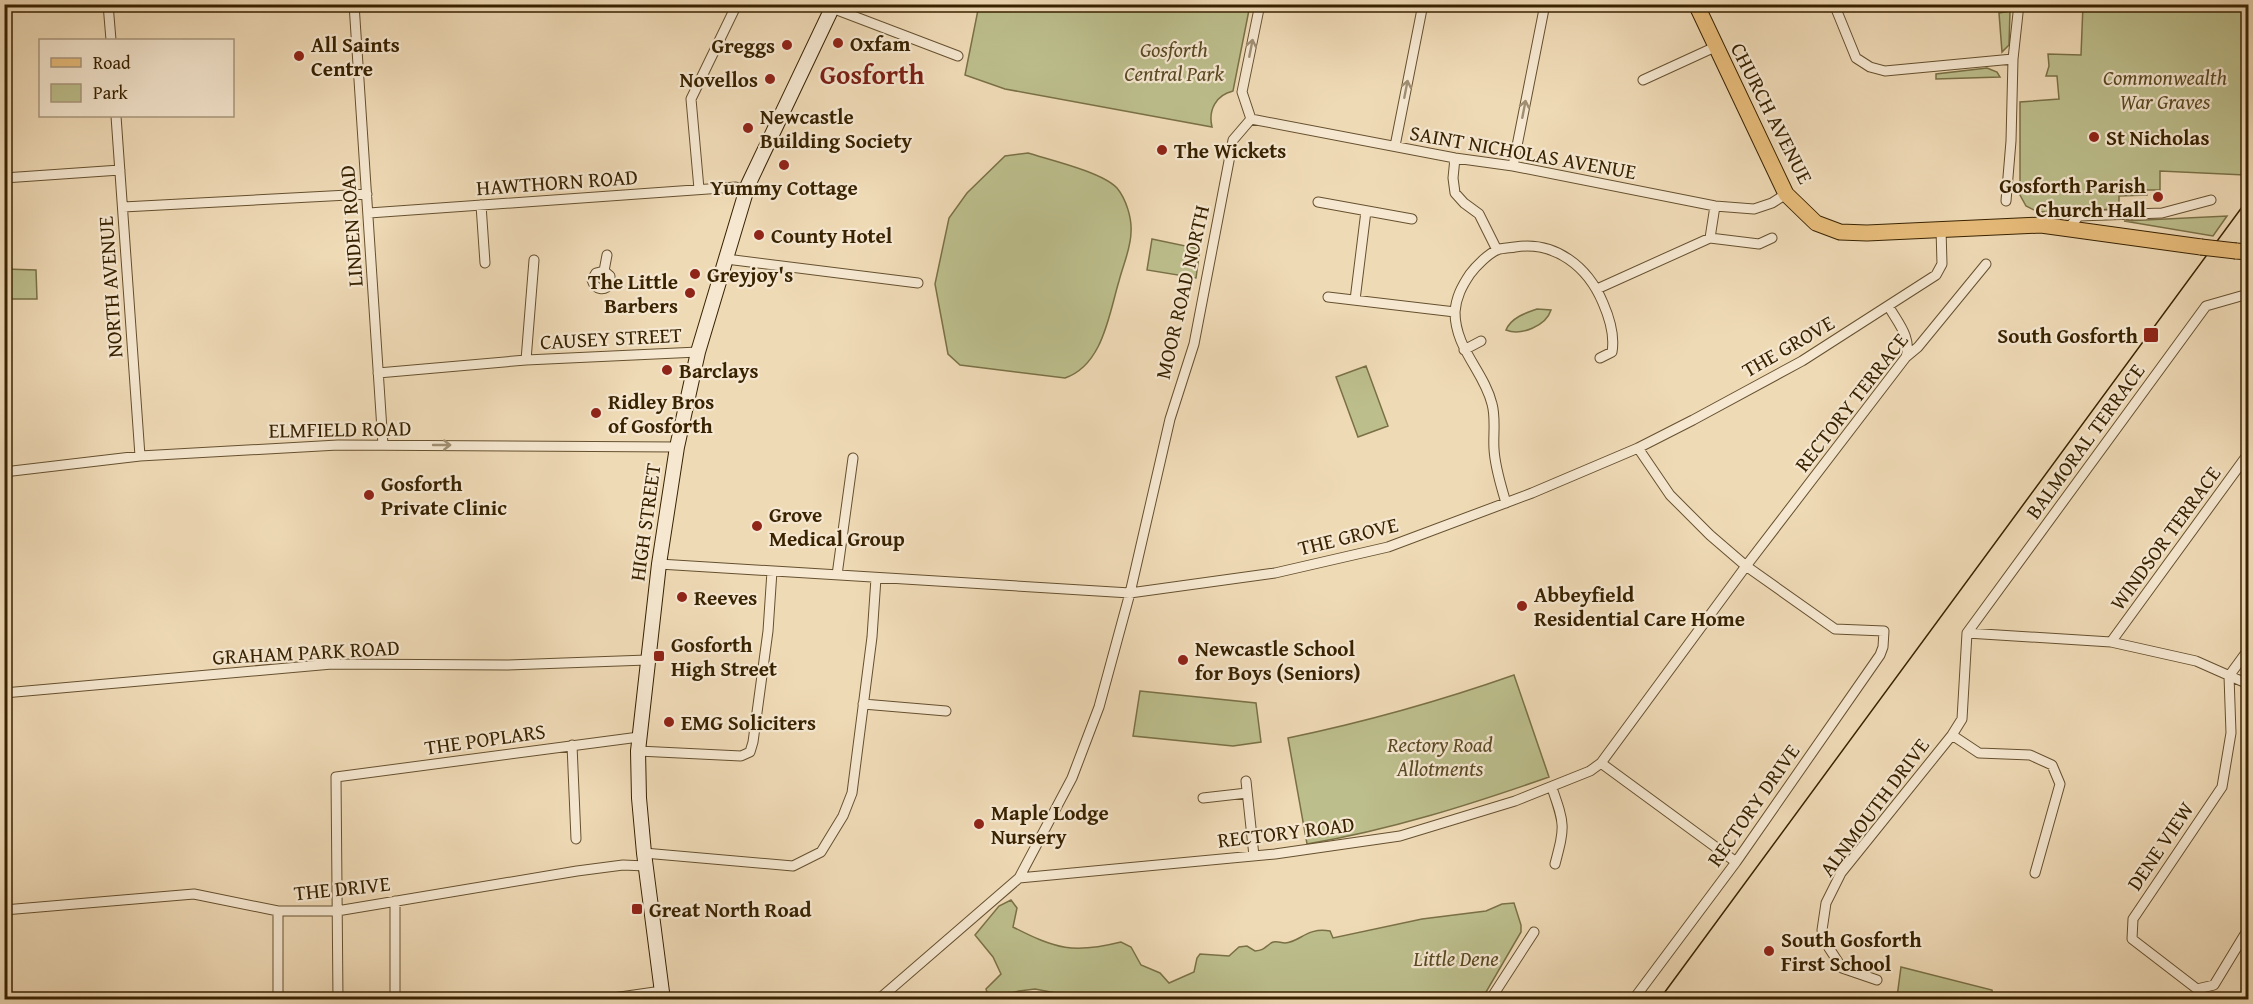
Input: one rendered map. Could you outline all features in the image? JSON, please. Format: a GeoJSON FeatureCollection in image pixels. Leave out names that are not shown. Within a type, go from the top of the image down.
{"type":"FeatureCollection","features":[{"type":"Feature","properties":{"kind":"main road","name":"CHURCH AVENUE"},"geometry":{"type":"LineString","coordinates":[[1696,4],[1786,194],[1816,223],[1840,232],[1867,233],[2041,225],[2242,251]]}},
{"type":"Feature","properties":{"kind":"main road","name":"HIGH STREET"},"geometry":{"type":"LineString","coordinates":[[662,995],[639,798],[639,744],[659,564],[677,447],[688,387],[746,191],[833,6]]}},
{"type":"Feature","properties":{"kind":"street"},"geometry":{"type":"LineString","coordinates":[[108,4],[111,39]]}},
{"type":"Feature","properties":{"kind":"street","name":"LINDEN ROAD"},"geometry":{"type":"LineString","coordinates":[[354,4],[383,445]]}},
{"type":"Feature","properties":{"kind":"street"},"geometry":{"type":"LineString","coordinates":[[699,189],[691,99],[737,4]]}},
{"type":"Feature","properties":{"kind":"street"},"geometry":{"type":"LineString","coordinates":[[1251,119],[1242,92],[1260,4]]}},
{"type":"Feature","properties":{"kind":"street"},"geometry":{"type":"LineString","coordinates":[[1395,146],[1423,4]]}},
{"type":"Feature","properties":{"kind":"street"},"geometry":{"type":"LineString","coordinates":[[1513,166],[1545,4]]}},
{"type":"Feature","properties":{"kind":"street"},"geometry":{"type":"LineString","coordinates":[[1834,4],[1856,58],[1870,67],[1885,71],[2013,59]]}},
{"type":"Feature","properties":{"kind":"street"},"geometry":{"type":"LineString","coordinates":[[2006,201],[2011,141],[2013,59],[2019,4]]}},
{"type":"Feature","properties":{"kind":"street"},"geometry":{"type":"LineString","coordinates":[[833,6],[958,56]]}},
{"type":"Feature","properties":{"kind":"street"},"geometry":{"type":"LineString","coordinates":[[1643,80],[1715,47]]}},
{"type":"Feature","properties":{"kind":"street","name":"NORTH AVENUE"},"geometry":{"type":"LineString","coordinates":[[116,117],[140,456]]}},
{"type":"Feature","properties":{"kind":"street","name":"SAINT NICHOLAS AVENUE"},"geometry":{"type":"LineString","coordinates":[[1251,119],[1455,158],[1513,166],[1715,206],[1754,209],[1772,203],[1786,194]]}},
{"type":"Feature","properties":{"kind":"street","name":"MOOR ROAD NORTH"},"geometry":{"type":"LineString","coordinates":[[1019,878],[1072,778],[1099,707],[1130,593],[1170,419],[1194,344],[1233,140],[1251,119]]}},
{"type":"Feature","properties":{"kind":"street"},"geometry":{"type":"LineString","coordinates":[[1455,158],[1453,178],[1455,193],[1479,214],[1497,250]]}},
{"type":"Feature","properties":{"kind":"street"},"geometry":{"type":"LineString","coordinates":[[4,178],[120,170]]}},
{"type":"Feature","properties":{"kind":"street","name":"HAWTHORN ROAD"},"geometry":{"type":"LineString","coordinates":[[369,213],[699,189],[736,187],[746,191]]}},
{"type":"Feature","properties":{"kind":"street"},"geometry":{"type":"LineString","coordinates":[[123,207],[367,194]]}},
{"type":"Feature","properties":{"kind":"street"},"geometry":{"type":"LineString","coordinates":[[2069,227],[2079,216],[2162,213],[2211,200]]}},
{"type":"Feature","properties":{"kind":"street"},"geometry":{"type":"LineString","coordinates":[[1318,202],[1412,219]]}},
{"type":"Feature","properties":{"kind":"street"},"geometry":{"type":"LineString","coordinates":[[481,205],[484,263]]}},
{"type":"Feature","properties":{"kind":"street"},"geometry":{"type":"LineString","coordinates":[[1710,238],[1715,206]]}},
{"type":"Feature","properties":{"kind":"street"},"geometry":{"type":"LineString","coordinates":[[1355,300],[1366,211]]}},
{"type":"Feature","properties":{"kind":"street","name":"THE GROVE"},"geometry":{"type":"LineString","coordinates":[[659,564],[1130,593],[1275,573],[1388,547],[1506,503],[1638,448],[1802,361],[1936,275],[1942,264],[1941,229]]}},
{"type":"Feature","properties":{"kind":"street"},"geometry":{"type":"LineString","coordinates":[[1598,289],[1710,238],[1759,243],[1772,238]]}},
{"type":"Feature","properties":{"kind":"street"},"geometry":{"type":"LineString","coordinates":[[1506,503],[1495,459],[1492,405],[1482,380],[1464,350],[1455,312],[1460,290],[1474,268],[1497,250],[1522,246],[1539,246],[1558,252],[1577,264],[1598,289],[1608,315],[1614,341],[1612,352],[1600,358]]}},
{"type":"Feature","properties":{"kind":"street"},"geometry":{"type":"LineString","coordinates":[[604,271],[607,255]]}},
{"type":"Feature","properties":{"kind":"street"},"geometry":{"type":"LineString","coordinates":[[726,259],[918,283]]}},
{"type":"Feature","properties":{"kind":"street","name":"CAUSEY STREET"},"geometry":{"type":"LineString","coordinates":[[526,360],[534,261]]}},
{"type":"Feature","properties":{"kind":"street","name":"RECTORY TERRACE"},"geometry":{"type":"LineString","coordinates":[[1746,566],[1906,357],[1918,347],[1986,264]]}},
{"type":"Feature","properties":{"kind":"street","name":"BALMORAL TERRACE"},"geometry":{"type":"LineString","coordinates":[[1968,633],[2206,306],[2248,294]]}},
{"type":"Feature","properties":{"kind":"street"},"geometry":{"type":"LineString","coordinates":[[1328,297],[1455,312]]}},
{"type":"Feature","properties":{"kind":"street"},"geometry":{"type":"LineString","coordinates":[[1889,307],[1907,339],[1909,348],[1906,357]]}},
{"type":"Feature","properties":{"kind":"street"},"geometry":{"type":"LineString","coordinates":[[1464,350],[1481,341]]}},
{"type":"Feature","properties":{"kind":"street","name":"CAUSEY STREET"},"geometry":{"type":"LineString","coordinates":[[378,373],[526,360],[698,352]]}},
{"type":"Feature","properties":{"kind":"street","name":"ELMFIELD ROAD"},"geometry":{"type":"LineString","coordinates":[[4,472],[140,456],[294,447],[383,445],[677,447]]}},
{"type":"Feature","properties":{"kind":"street"},"geometry":{"type":"LineString","coordinates":[[1638,448],[1670,495],[1710,535],[1746,566]]}},
{"type":"Feature","properties":{"kind":"street","name":"WINDSOR TERRACE"},"geometry":{"type":"LineString","coordinates":[[2111,642],[2248,454]]}},
{"type":"Feature","properties":{"kind":"street"},"geometry":{"type":"LineString","coordinates":[[837,575],[853,458]]}},
{"type":"Feature","properties":{"kind":"street","name":"RECTORY DRIVE"},"geometry":{"type":"LineString","coordinates":[[1636,997],[1736,862],[1880,656],[1884,631],[1835,629],[1746,566]]}},
{"type":"Feature","properties":{"kind":"street","name":"RECTORY ROAD"},"geometry":{"type":"LineString","coordinates":[[1019,878],[1254,856],[1400,836],[1552,788],[1590,771],[1602,762],[1746,566]]}},
{"type":"Feature","properties":{"kind":"street","name":"THE POPLARS"},"geometry":{"type":"LineString","coordinates":[[337,911],[336,777],[572,745],[639,744],[741,756],[750,752],[768,631],[772,571]]}},
{"type":"Feature","properties":{"kind":"street","name":"THE DRIVE"},"geometry":{"type":"LineString","coordinates":[[4,910],[194,894],[278,911],[337,911],[645,860],[793,866],[821,852],[843,816],[852,793],[873,637],[876,578]]}},
{"type":"Feature","properties":{"kind":"street"},"geometry":{"type":"LineString","coordinates":[[1968,633],[2111,642],[2196,661],[2248,684]]}},
{"type":"Feature","properties":{"kind":"street","name":"ALNMOUTH DRIVE"},"geometry":{"type":"LineString","coordinates":[[1876,980],[1842,968],[1829,948],[1822,930],[1826,903],[1841,873],[1952,735],[1962,719],[1968,633]]}},
{"type":"Feature","properties":{"kind":"street"},"geometry":{"type":"LineString","coordinates":[[2229,676],[2248,650]]}},
{"type":"Feature","properties":{"kind":"street","name":"GRAHAM PARK ROAD"},"geometry":{"type":"LineString","coordinates":[[4,693],[332,664],[507,665],[647,660]]}},
{"type":"Feature","properties":{"kind":"street","name":"DENE VIEW"},"geometry":{"type":"LineString","coordinates":[[2229,676],[2230,733],[2222,787],[2133,919],[2132,939],[2197,989],[2214,985],[2248,929]]}},
{"type":"Feature","properties":{"kind":"street"},"geometry":{"type":"LineString","coordinates":[[863,704],[946,711]]}},
{"type":"Feature","properties":{"kind":"street","name":"ALNMOUTH DRIVE"},"geometry":{"type":"LineString","coordinates":[[1952,735],[1979,753],[2030,755],[2052,765],[2060,784],[2036,873]]}},
{"type":"Feature","properties":{"kind":"street"},"geometry":{"type":"LineString","coordinates":[[572,745],[576,839]]}},
{"type":"Feature","properties":{"kind":"street"},"geometry":{"type":"LineString","coordinates":[[1602,762],[1736,862]]}},
{"type":"Feature","properties":{"kind":"street"},"geometry":{"type":"LineString","coordinates":[[1246,781],[1254,856]]}},
{"type":"Feature","properties":{"kind":"street"},"geometry":{"type":"LineString","coordinates":[[1552,788],[1563,822],[1563,834],[1555,864]]}},
{"type":"Feature","properties":{"kind":"street"},"geometry":{"type":"LineString","coordinates":[[1203,798],[1247,793]]}},
{"type":"Feature","properties":{"kind":"street"},"geometry":{"type":"LineString","coordinates":[[878,999],[1019,878]]}},
{"type":"Feature","properties":{"kind":"street"},"geometry":{"type":"LineString","coordinates":[[394,901],[395,999]]}},
{"type":"Feature","properties":{"kind":"street"},"geometry":{"type":"LineString","coordinates":[[278,911],[278,999]]}},
{"type":"Feature","properties":{"kind":"street"},"geometry":{"type":"LineString","coordinates":[[337,911],[338,999]]}},
{"type":"Feature","properties":{"kind":"street"},"geometry":{"type":"LineString","coordinates":[[1491,999],[1534,932]]}},
{"type":"Feature","properties":{"kind":"street"},"geometry":{"type":"LineString","coordinates":[[599,999],[662,995]]}},
{"type":"Feature","properties":{"kind":"green space","name":"Gosforth Central Park"},"geometry":{"type":"Polygon","coordinates":[[[979,4],[1250,5],[1233,91],[1222,96],[1212,109],[1212,127],[1005,89],[965,75],[979,4]]]}},
{"type":"Feature","properties":{"kind":"green space","name":"Commonwealth War Graves"},"geometry":{"type":"Polygon","coordinates":[[[2172,4],[2248,5],[2248,171],[2245,175],[2160,171],[2160,190],[2147,190],[2147,195],[2119,196],[2119,209],[2038,212],[2026,206],[2020,195],[2020,102],[2059,99],[2057,76],[2046,76],[2049,66],[2048,54],[2081,55],[2083,5],[2171,7],[2172,4]]]}},
{"type":"Feature","properties":{"kind":"green space"},"geometry":{"type":"Polygon","coordinates":[[[2010,11],[2009,45],[2002,52],[1999,13],[2010,11]]]}},
{"type":"Feature","properties":{"kind":"green space"},"geometry":{"type":"Polygon","coordinates":[[[1987,68],[1997,72],[2000,77],[1936,79],[1936,74],[1987,68]]]}},
{"type":"Feature","properties":{"kind":"green space"},"geometry":{"type":"Polygon","coordinates":[[[1028,153],[1075,167],[1110,182],[1123,198],[1128,209],[1131,227],[1128,250],[1102,337],[1088,362],[1065,378],[960,365],[948,354],[935,284],[949,218],[967,193],[1005,156],[1028,153]]]}},
{"type":"Feature","properties":{"kind":"green space"},"geometry":{"type":"Polygon","coordinates":[[[2227,216],[2213,236],[2124,221],[2227,216]]]}},
{"type":"Feature","properties":{"kind":"green space"},"geometry":{"type":"Polygon","coordinates":[[[1152,239],[1200,249],[1196,278],[1147,270],[1152,239]]]}},
{"type":"Feature","properties":{"kind":"green space"},"geometry":{"type":"Polygon","coordinates":[[[5,269],[36,270],[37,299],[5,299],[5,269]]]}},
{"type":"Feature","properties":{"kind":"green space"},"geometry":{"type":"Polygon","coordinates":[[[1537,309],[1551,310],[1539,325],[1526,331],[1506,330],[1515,319],[1537,309]]]}},
{"type":"Feature","properties":{"kind":"green space"},"geometry":{"type":"Polygon","coordinates":[[[1366,366],[1388,426],[1358,437],[1336,377],[1366,366]]]}},
{"type":"Feature","properties":{"kind":"green space","name":"Rectory Road Allotments"},"geometry":{"type":"Polygon","coordinates":[[[1514,675],[1549,777],[1429,816],[1369,832],[1307,844],[1288,738],[1402,710],[1514,675]]]}},
{"type":"Feature","properties":{"kind":"green space"},"geometry":{"type":"Polygon","coordinates":[[[1140,691],[1256,703],[1261,742],[1233,746],[1133,736],[1140,691]]]}},
{"type":"Feature","properties":{"kind":"green space","name":"Little Dene"},"geometry":{"type":"Polygon","coordinates":[[[1011,900],[1017,908],[1013,927],[1053,945],[1065,947],[1090,948],[1121,942],[1131,947],[1141,965],[1160,973],[1169,983],[1194,972],[1200,954],[1229,956],[1239,947],[1247,946],[1258,951],[1273,942],[1290,942],[1315,931],[1330,931],[1333,938],[1422,919],[1486,911],[1502,904],[1514,903],[1521,932],[1482,999],[1092,1000],[1035,989],[989,999],[986,989],[1001,974],[993,957],[975,935],[999,906],[1011,900]]]}},
{"type":"Feature","properties":{"kind":"green space","name":"South Gosforth First School"},"geometry":{"type":"Polygon","coordinates":[[[1901,967],[1992,990],[1993,999],[1866,999],[1897,997],[1901,967]]]}},
{"type":"Feature","properties":{"kind":"tram line"},"geometry":{"type":"LineString","coordinates":[[1659,1000],[2248,199]]}},
{"type":"Feature","properties":{"kind":"place","name":"Oxfam"},"geometry":{"type":"Point","coordinates":[838,43]}},
{"type":"Feature","properties":{"kind":"place","name":"Greggs"},"geometry":{"type":"Point","coordinates":[787,45]}},
{"type":"Feature","properties":{"kind":"place","name":"All Saints Centre"},"geometry":{"type":"Point","coordinates":[299,56]}},
{"type":"Feature","properties":{"kind":"place","name":"Novellos"},"geometry":{"type":"Point","coordinates":[770,79]}},
{"type":"Feature","properties":{"kind":"place","name":"Newcastle Building Society"},"geometry":{"type":"Point","coordinates":[748,128]}},
{"type":"Feature","properties":{"kind":"place","name":"St Nicholas"},"geometry":{"type":"Point","coordinates":[2094,137]}},
{"type":"Feature","properties":{"kind":"place","name":"The Wickets"},"geometry":{"type":"Point","coordinates":[1162,150]}},
{"type":"Feature","properties":{"kind":"place","name":"Yummy Cottage"},"geometry":{"type":"Point","coordinates":[784,165]}},
{"type":"Feature","properties":{"kind":"place","name":"Gosforth Parish Church Hall"},"geometry":{"type":"Point","coordinates":[2158,197]}},
{"type":"Feature","properties":{"kind":"place","name":"County Hotel"},"geometry":{"type":"Point","coordinates":[759,235]}},
{"type":"Feature","properties":{"kind":"place","name":"Greyjoy's"},"geometry":{"type":"Point","coordinates":[695,274]}},
{"type":"Feature","properties":{"kind":"place","name":"The Little Barbers"},"geometry":{"type":"Point","coordinates":[690,293]}},
{"type":"Feature","properties":{"kind":"place","name":"South Gosforth"},"geometry":{"type":"Point","coordinates":[2151,335]}},
{"type":"Feature","properties":{"kind":"place","name":"Barclays"},"geometry":{"type":"Point","coordinates":[667,370]}},
{"type":"Feature","properties":{"kind":"place","name":"Ridley Bros of Gosforth"},"geometry":{"type":"Point","coordinates":[596,413]}},
{"type":"Feature","properties":{"kind":"place","name":"Gosforth Private Clinic"},"geometry":{"type":"Point","coordinates":[369,495]}},
{"type":"Feature","properties":{"kind":"place","name":"Grove Medical Group"},"geometry":{"type":"Point","coordinates":[757,526]}},
{"type":"Feature","properties":{"kind":"place","name":"Reeves"},"geometry":{"type":"Point","coordinates":[682,597]}},
{"type":"Feature","properties":{"kind":"place","name":"Abbeyfield Residential Care Home"},"geometry":{"type":"Point","coordinates":[1522,606]}},
{"type":"Feature","properties":{"kind":"place","name":"Gosforth High Street"},"geometry":{"type":"Point","coordinates":[659,656]}},
{"type":"Feature","properties":{"kind":"place","name":"Newcastle School for Boys (Seniors)"},"geometry":{"type":"Point","coordinates":[1183,660]}},
{"type":"Feature","properties":{"kind":"place","name":"EMG Soliciters"},"geometry":{"type":"Point","coordinates":[669,722]}},
{"type":"Feature","properties":{"kind":"place","name":"Maple Lodge Nursery"},"geometry":{"type":"Point","coordinates":[979,824]}},
{"type":"Feature","properties":{"kind":"place","name":"Great North Road"},"geometry":{"type":"Point","coordinates":[637,909]}},
{"type":"Feature","properties":{"kind":"place","name":"South Gosforth First School"},"geometry":{"type":"Point","coordinates":[1769,951]}},
{"type":"Feature","properties":{"kind":"district","name":"Gosforth"},"geometry":{"type":"Point","coordinates":[872,74]}}]}
